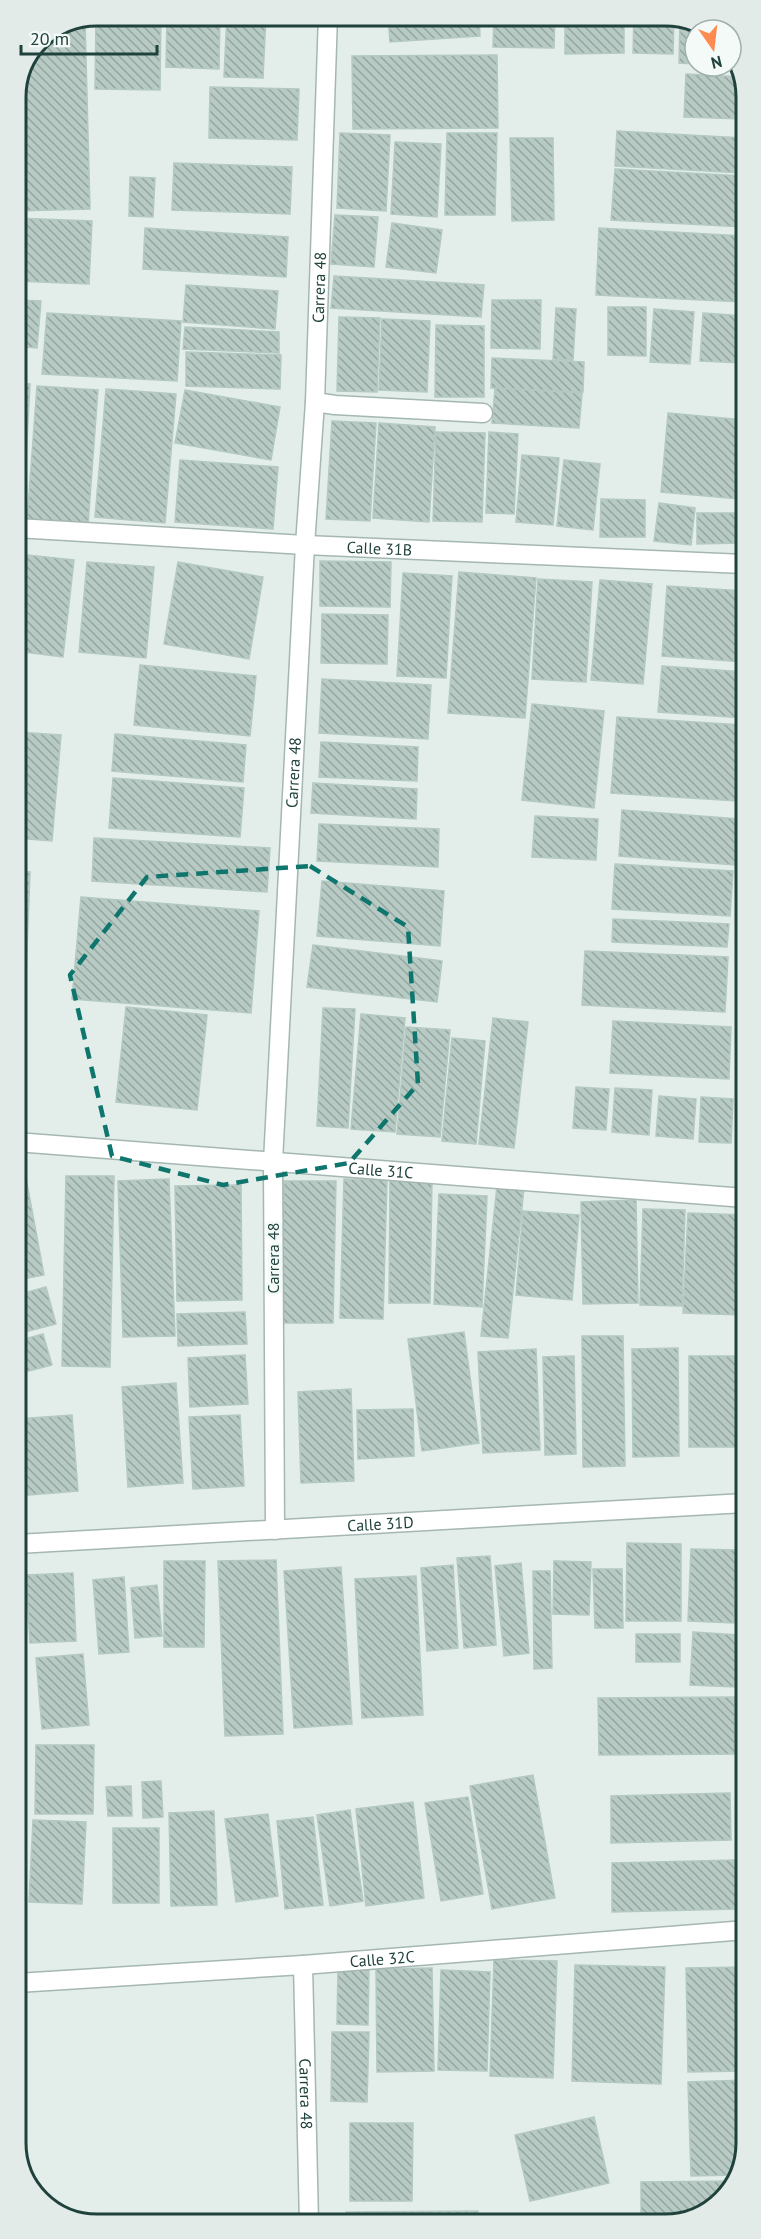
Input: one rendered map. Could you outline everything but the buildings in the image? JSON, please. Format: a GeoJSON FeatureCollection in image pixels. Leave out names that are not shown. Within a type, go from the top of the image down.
{"type":"FeatureCollection","features":[{"type":"Feature","properties":{"kind":"street","name":"Carrera 48"},"geometry":{"type":"LineString","coordinates":[[275,1530],[273,1162],[305,545],[315,402],[328,26]]}},
{"type":"Feature","properties":{"kind":"street"},"geometry":{"type":"LineString","coordinates":[[315,402],[483,413]]}},
{"type":"Feature","properties":{"kind":"street","name":"Calle 31B"},"geometry":{"type":"LineString","coordinates":[[26,529],[305,545],[736,564]]}},
{"type":"Feature","properties":{"kind":"street","name":"Calle 31C"},"geometry":{"type":"LineString","coordinates":[[26,1143],[736,1197]]}},
{"type":"Feature","properties":{"kind":"street","name":"Calle 31D"},"geometry":{"type":"LineString","coordinates":[[26,1544],[736,1504]]}},
{"type":"Feature","properties":{"kind":"street","name":"Calle 32C"},"geometry":{"type":"LineString","coordinates":[[26,1982],[303,1965],[736,1931]]}},
{"type":"Feature","properties":{"kind":"street","name":"Carrera 48"},"geometry":{"type":"LineString","coordinates":[[303,1965],[309,2213]]}},
{"type":"Feature","properties":{"kind":"highlighted area"},"geometry":{"type":"Polygon","coordinates":[[[310,866],[408,927],[418,1084],[349,1163],[223,1185],[112,1156],[70,975],[147,877],[310,866]]]}}]}
